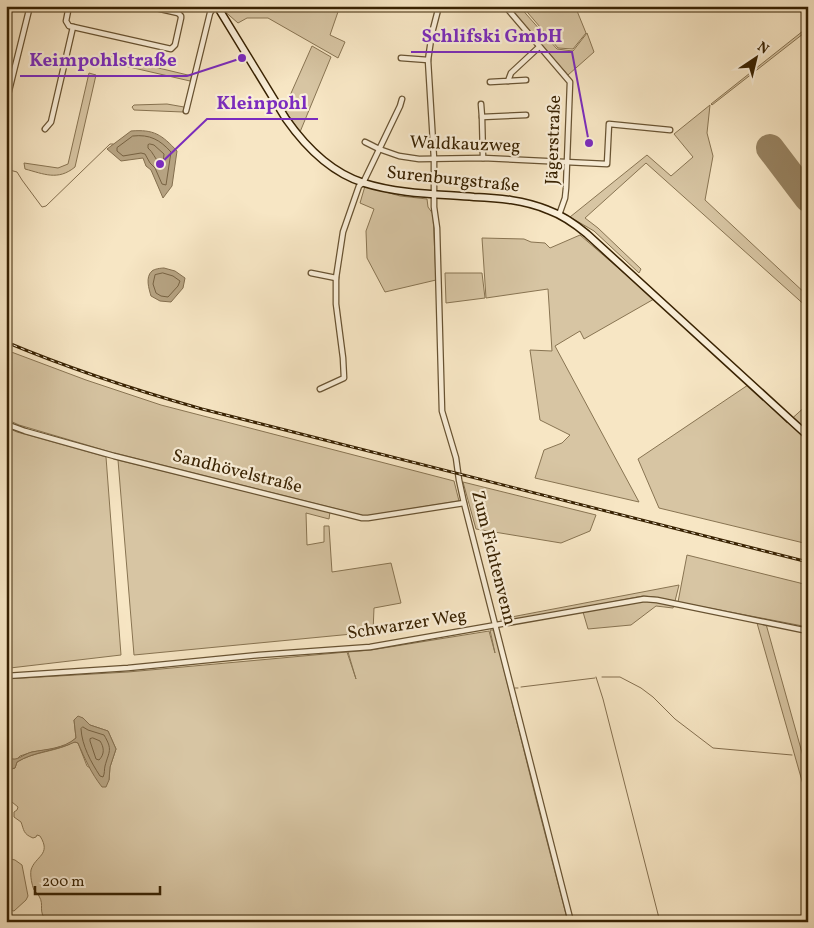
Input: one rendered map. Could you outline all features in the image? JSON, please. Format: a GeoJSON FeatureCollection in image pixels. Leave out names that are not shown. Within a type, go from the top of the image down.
{"type":"FeatureCollection","features":[{"type":"Feature","properties":{"kind":"street"},"geometry":{"type":"LineString","coordinates":[[6,103],[30,6]]}},
{"type":"Feature","properties":{"kind":"street"},"geometry":{"type":"LineString","coordinates":[[68,7],[66,21],[69,26],[173,48],[181,16],[178,13],[146,6]]}},
{"type":"Feature","properties":{"kind":"street"},"geometry":{"type":"LineString","coordinates":[[186,111],[210,13],[216,6]]}},
{"type":"Feature","properties":{"kind":"street","name":"Surenburgstraße"},"geometry":{"type":"LineString","coordinates":[[216,6],[294,130],[310,148],[334,168],[363,183],[398,191],[510,199],[533,204],[559,215],[587,234],[808,436]]}},
{"type":"Feature","properties":{"kind":"street","name":"Zum Fichtenvenn"},"geometry":{"type":"LineString","coordinates":[[439,6],[428,60],[434,159],[434,207],[437,228],[442,411],[456,458],[458,480],[571,922]]}},
{"type":"Feature","properties":{"kind":"street","name":"Jägerstraße"},"geometry":{"type":"LineString","coordinates":[[505,6],[570,82],[565,198],[559,215]]}},
{"type":"Feature","properties":{"kind":"street"},"geometry":{"type":"LineString","coordinates":[[804,6],[808,10]]}},
{"type":"Feature","properties":{"kind":"street"},"geometry":{"type":"LineString","coordinates":[[45,129],[51,122],[73,27]]}},
{"type":"Feature","properties":{"kind":"street"},"geometry":{"type":"LineString","coordinates":[[508,81],[511,73],[539,47]]}},
{"type":"Feature","properties":{"kind":"street"},"geometry":{"type":"LineString","coordinates":[[401,58],[428,60]]}},
{"type":"Feature","properties":{"kind":"street","name":"Jägerstraße"},"geometry":{"type":"LineString","coordinates":[[490,82],[526,80]]}},
{"type":"Feature","properties":{"kind":"street"},"geometry":{"type":"LineString","coordinates":[[320,389],[344,378],[336,304],[336,278],[343,232],[359,186],[363,183],[402,99]]}},
{"type":"Feature","properties":{"kind":"street"},"geometry":{"type":"LineString","coordinates":[[481,104],[483,158]]}},
{"type":"Feature","properties":{"kind":"street"},"geometry":{"type":"LineString","coordinates":[[482,117],[526,116]]}},
{"type":"Feature","properties":{"kind":"street","name":"Waldkauzweg"},"geometry":{"type":"LineString","coordinates":[[366,142],[399,156],[419,159],[483,158],[606,164],[608,124],[670,130]]}},
{"type":"Feature","properties":{"kind":"street"},"geometry":{"type":"LineString","coordinates":[[311,272],[336,278]]}},
{"type":"Feature","properties":{"kind":"street","name":"Sandhövelstraße"},"geometry":{"type":"LineString","coordinates":[[6,424],[114,456],[362,518],[464,503]]}},
{"type":"Feature","properties":{"kind":"street","name":"Schwarzer Weg"},"geometry":{"type":"LineString","coordinates":[[6,676],[136,668],[370,647],[644,599],[808,631]]}},
{"type":"Feature","properties":{"kind":"shaded area"},"geometry":{"type":"Polygon","coordinates":[[[224,6],[340,6],[330,35],[345,42],[338,58],[268,18],[247,18],[238,23],[222,9],[224,6]]]}},
{"type":"Feature","properties":{"kind":"shaded area"},"geometry":{"type":"Polygon","coordinates":[[[519,6],[557,49],[573,51],[587,33],[594,52],[568,75],[513,12],[519,6]]]}},
{"type":"Feature","properties":{"kind":"shaded area"},"geometry":{"type":"Polygon","coordinates":[[[522,6],[575,6],[586,33],[573,49],[558,48],[522,6]]]}},
{"type":"Feature","properties":{"kind":"shaded area"},"geometry":{"type":"Polygon","coordinates":[[[808,27],[808,30],[711,104],[808,27]]]}},
{"type":"Feature","properties":{"kind":"shaded area"},"geometry":{"type":"Polygon","coordinates":[[[312,46],[331,57],[300,132],[284,109],[312,46]]]}},
{"type":"Feature","properties":{"kind":"shaded area"},"geometry":{"type":"Polygon","coordinates":[[[100,54],[192,76],[190,81],[99,60],[100,54]]]}},
{"type":"Feature","properties":{"kind":"shaded area"},"geometry":{"type":"Polygon","coordinates":[[[89,73],[96,75],[75,167],[63,174],[57,175],[25,169],[24,163],[58,168],[68,164],[89,73]]]}},
{"type":"Feature","properties":{"kind":"shaded area"},"geometry":{"type":"Polygon","coordinates":[[[167,104],[184,107],[183,112],[134,110],[132,107],[134,105],[167,104]]]}},
{"type":"Feature","properties":{"kind":"shaded area"},"geometry":{"type":"Polygon","coordinates":[[[710,105],[707,133],[713,156],[705,200],[808,296],[808,308],[646,163],[585,218],[641,269],[639,273],[594,231],[570,217],[647,155],[671,176],[693,157],[674,134],[710,105]]]}},
{"type":"Feature","properties":{"kind":"shaded area"},"geometry":{"type":"Polygon","coordinates":[[[365,186],[400,196],[427,199],[428,207],[433,214],[436,280],[385,292],[367,258],[366,231],[374,209],[360,203],[365,186]]]}},
{"type":"Feature","properties":{"kind":"shaded area"},"geometry":{"type":"Polygon","coordinates":[[[580,235],[654,299],[584,339],[580,331],[555,346],[639,502],[535,478],[544,450],[562,443],[570,435],[540,420],[530,350],[552,351],[548,289],[486,298],[482,238],[524,239],[531,242],[545,243],[550,248],[580,235]]]}},
{"type":"Feature","properties":{"kind":"shaded area"},"geometry":{"type":"Polygon","coordinates":[[[445,273],[482,273],[485,298],[446,303],[445,273]]]}},
{"type":"Feature","properties":{"kind":"shaded area"},"geometry":{"type":"Polygon","coordinates":[[[6,350],[86,380],[161,405],[454,481],[459,501],[365,516],[114,453],[19,425],[6,419],[6,350]]]}},
{"type":"Feature","properties":{"kind":"shaded area"},"geometry":{"type":"Polygon","coordinates":[[[748,385],[787,423],[808,404],[808,544],[659,508],[638,459],[748,385]]]}},
{"type":"Feature","properties":{"kind":"shaded area"},"geometry":{"type":"Polygon","coordinates":[[[6,427],[17,432],[106,457],[121,655],[10,668],[6,635],[6,427]]]}},
{"type":"Feature","properties":{"kind":"shaded area"},"geometry":{"type":"Polygon","coordinates":[[[118,460],[330,512],[329,519],[306,513],[307,545],[324,542],[324,526],[329,526],[332,572],[391,563],[401,603],[374,608],[373,632],[134,655],[118,460]]]}},
{"type":"Feature","properties":{"kind":"shaded area"},"geometry":{"type":"Polygon","coordinates":[[[463,482],[596,515],[590,531],[561,543],[476,529],[463,482]]]}},
{"type":"Feature","properties":{"kind":"shaded area"},"geometry":{"type":"Polygon","coordinates":[[[687,555],[808,585],[808,627],[678,602],[687,555]]]}},
{"type":"Feature","properties":{"kind":"shaded area"},"geometry":{"type":"Polygon","coordinates":[[[679,585],[675,601],[643,596],[502,623],[501,619],[679,585]]]}},
{"type":"Feature","properties":{"kind":"shaded area"},"geometry":{"type":"Polygon","coordinates":[[[644,601],[674,606],[673,608],[656,606],[631,625],[588,629],[583,612],[644,601]]]}},
{"type":"Feature","properties":{"kind":"shaded area"},"geometry":{"type":"Polygon","coordinates":[[[757,623],[766,624],[808,774],[808,802],[757,623]]]}},
{"type":"Feature","properties":{"kind":"shaded area"},"geometry":{"type":"Polygon","coordinates":[[[490,630],[494,630],[568,922],[47,922],[44,918],[41,899],[34,890],[31,875],[33,865],[42,855],[43,842],[40,836],[37,835],[33,838],[23,830],[21,822],[14,817],[14,812],[18,807],[12,802],[6,805],[6,762],[12,769],[15,768],[17,762],[23,759],[70,744],[32,752],[20,756],[16,760],[6,756],[6,679],[128,672],[347,652],[356,679],[348,652],[489,631],[495,653],[490,630]],[[83,718],[74,720],[76,738],[70,743],[78,743],[87,766],[109,780],[110,767],[116,749],[108,731],[90,725],[83,718]]]}},
{"type":"Feature","properties":{"kind":"shaded area"},"geometry":{"type":"Polygon","coordinates":[[[6,858],[15,860],[22,865],[28,896],[14,911],[10,910],[6,904],[6,858]]]}},
{"type":"Feature","properties":{"kind":"water"},"geometry":{"type":"Polygon","coordinates":[[[131,131],[146,131],[157,134],[177,151],[172,186],[163,198],[151,170],[146,166],[143,158],[121,161],[107,149],[131,131]]]}},
{"type":"Feature","properties":{"kind":"water"},"geometry":{"type":"Polygon","coordinates":[[[164,268],[175,271],[185,278],[183,288],[171,302],[160,301],[151,296],[149,287],[148,280],[152,271],[164,268]]]}},
{"type":"Feature","properties":{"kind":"water"},"geometry":{"type":"Polygon","coordinates":[[[78,716],[90,725],[108,731],[116,749],[106,787],[102,787],[98,782],[88,766],[78,743],[75,742],[24,758],[17,762],[15,768],[11,769],[6,756],[12,759],[17,758],[71,742],[76,738],[74,720],[78,716]]]}},
{"type":"Feature","properties":{"kind":"waterway"},"geometry":{"type":"LineString","coordinates":[[6,169],[17,172],[42,207],[46,206],[110,144],[113,144]]}},
{"type":"Feature","properties":{"kind":"waterway"},"geometry":{"type":"LineString","coordinates":[[596,677],[660,922]]}},
{"type":"Feature","properties":{"kind":"waterway"},"geometry":{"type":"LineString","coordinates":[[602,677],[620,677],[641,688],[675,719],[713,748],[792,755]]}},
{"type":"Feature","properties":{"kind":"waterway"},"geometry":{"type":"LineString","coordinates":[[521,687],[595,678]]}},
{"type":"Feature","properties":{"kind":"runway"},"geometry":{"type":"LineString","coordinates":[[770,148],[808,198]]}},
{"type":"Feature","properties":{"kind":"railway"},"geometry":{"type":"LineString","coordinates":[[6,342],[103,378],[202,409],[808,562]]}},
{"type":"Feature","properties":{"kind":"place","name":"Keimpohlstraße"},"geometry":{"type":"Point","coordinates":[242,58]}},
{"type":"Feature","properties":{"kind":"place","name":"Schlifski GmbH"},"geometry":{"type":"Point","coordinates":[589,143]}},
{"type":"Feature","properties":{"kind":"place","name":"Kleinpohl"},"geometry":{"type":"Point","coordinates":[160,164]}}]}
